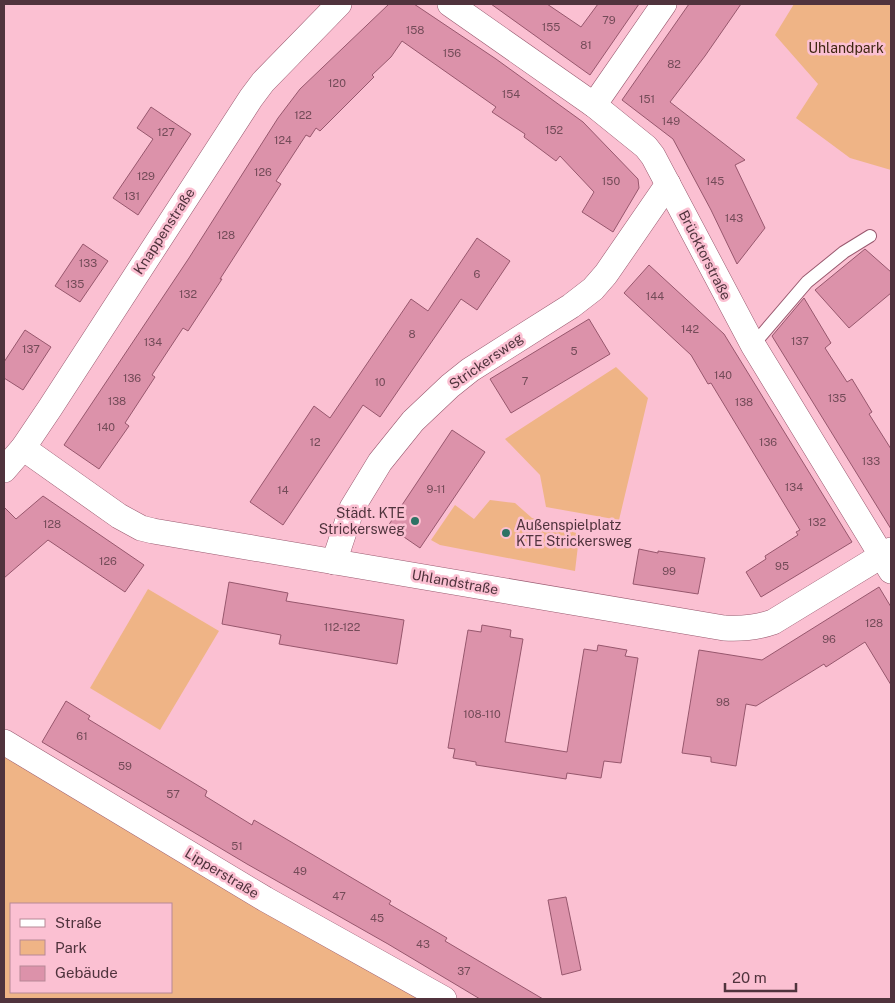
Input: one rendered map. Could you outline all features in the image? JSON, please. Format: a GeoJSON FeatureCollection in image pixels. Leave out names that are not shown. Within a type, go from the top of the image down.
{"type":"FeatureCollection","features":[{"type":"Feature","properties":{"kind":"street","name":"Knappenstraße"},"geometry":{"type":"LineString","coordinates":[[4,470],[23,448],[251,98],[263,82],[339,4]]}},
{"type":"Feature","properties":{"kind":"street","name":"Brücktorstraße"},"geometry":{"type":"LineString","coordinates":[[450,4],[594,105],[646,147],[653,156],[753,345],[888,559]]}},
{"type":"Feature","properties":{"kind":"street"},"geometry":{"type":"LineString","coordinates":[[594,105],[664,4]]}},
{"type":"Feature","properties":{"kind":"street","name":"Strickersweg"},"geometry":{"type":"LineString","coordinates":[[334,562],[352,508],[380,462],[413,421],[470,370],[571,306],[593,289],[606,274],[668,184]]}},
{"type":"Feature","properties":{"kind":"street","name":"Uhlandstraße"},"geometry":{"type":"LineString","coordinates":[[23,448],[119,516],[153,532],[736,629],[754,628],[772,622],[888,559]]}},
{"type":"Feature","properties":{"kind":"street","name":"Lipperstraße"},"geometry":{"type":"LineString","coordinates":[[4,742],[265,899],[444,999]]}},
{"type":"Feature","properties":{"kind":"lane"},"geometry":{"type":"LineString","coordinates":[[753,345],[806,282],[844,252],[870,236]]}},
{"type":"Feature","properties":{"kind":"green space","name":"Uhlandpark"},"geometry":{"type":"Polygon","coordinates":[[[794,4],[891,4],[891,170],[850,158],[796,118],[818,84],[775,35],[794,4]]]}},
{"type":"Feature","properties":{"kind":"green space"},"geometry":{"type":"Polygon","coordinates":[[[616,367],[648,398],[619,520],[546,507],[540,475],[505,439],[616,367]]]}},
{"type":"Feature","properties":{"kind":"green space","name":"Außenspielplatz KTE Strickersweg"},"geometry":{"type":"Polygon","coordinates":[[[490,500],[515,503],[532,518],[573,529],[579,537],[575,571],[440,545],[431,540],[455,505],[474,519],[490,500]]]}},
{"type":"Feature","properties":{"kind":"green space"},"geometry":{"type":"Polygon","coordinates":[[[148,589],[219,631],[160,730],[90,688],[148,589]]]}},
{"type":"Feature","properties":{"kind":"green space"},"geometry":{"type":"Polygon","coordinates":[[[4,743],[441,999],[4,999],[4,743]]]}},
{"type":"Feature","properties":{"kind":"building"},"geometry":{"type":"Polygon","coordinates":[[[389,4],[414,4],[496,59],[583,122],[638,179],[639,188],[613,232],[582,212],[594,192],[560,156],[556,161],[524,137],[525,134],[492,112],[496,107],[402,41],[391,57],[372,75],[374,77],[320,131],[316,128],[310,137],[306,135],[276,181],[281,184],[188,331],[183,328],[152,375],[155,377],[125,423],[129,426],[99,469],[64,445],[189,258],[278,118],[300,89],[389,4]]]}},
{"type":"Feature","properties":{"kind":"building"},"geometry":{"type":"Polygon","coordinates":[[[491,4],[547,4],[581,27],[598,4],[639,4],[590,75],[491,4]]]}},
{"type":"Feature","properties":{"kind":"building"},"geometry":{"type":"Polygon","coordinates":[[[689,4],[741,4],[670,102],[745,160],[735,165],[765,228],[737,264],[673,139],[622,100],[689,4]]]}},
{"type":"Feature","properties":{"kind":"building"},"geometry":{"type":"Polygon","coordinates":[[[151,107],[191,134],[138,215],[113,198],[153,139],[137,128],[151,107]]]}},
{"type":"Feature","properties":{"kind":"building"},"geometry":{"type":"Polygon","coordinates":[[[477,238],[510,261],[477,310],[461,299],[380,417],[363,405],[283,525],[250,502],[314,406],[330,418],[411,299],[428,311],[477,238]]]}},
{"type":"Feature","properties":{"kind":"building"},"geometry":{"type":"Polygon","coordinates":[[[83,244],[108,261],[80,302],[55,286],[83,244]]]}},
{"type":"Feature","properties":{"kind":"building"},"geometry":{"type":"Polygon","coordinates":[[[865,249],[891,272],[891,293],[849,328],[815,290],[865,249]]]}},
{"type":"Feature","properties":{"kind":"building"},"geometry":{"type":"Polygon","coordinates":[[[649,265],[724,334],[852,542],[761,597],[746,572],[766,559],[765,556],[798,535],[796,532],[800,530],[711,383],[708,384],[691,355],[624,293],[649,265]]]}},
{"type":"Feature","properties":{"kind":"building"},"geometry":{"type":"Polygon","coordinates":[[[804,298],[831,343],[825,348],[847,382],[852,379],[872,412],[869,414],[891,449],[891,529],[772,336],[804,298]]]}},
{"type":"Feature","properties":{"kind":"building"},"geometry":{"type":"Polygon","coordinates":[[[589,319],[610,354],[511,413],[490,379],[589,319]]]}},
{"type":"Feature","properties":{"kind":"building"},"geometry":{"type":"Polygon","coordinates":[[[25,330],[51,347],[23,390],[4,378],[4,362],[25,330]]]}},
{"type":"Feature","properties":{"kind":"building"},"geometry":{"type":"Polygon","coordinates":[[[452,430],[485,452],[420,548],[388,526],[452,430]]]}},
{"type":"Feature","properties":{"kind":"building"},"geometry":{"type":"Polygon","coordinates":[[[43,496],[144,565],[125,592],[48,540],[4,578],[4,507],[16,519],[43,496]]]}},
{"type":"Feature","properties":{"kind":"building"},"geometry":{"type":"Polygon","coordinates":[[[639,549],[705,558],[698,594],[633,584],[639,549]]]}},
{"type":"Feature","properties":{"kind":"building"},"geometry":{"type":"Polygon","coordinates":[[[229,582],[288,593],[286,601],[404,620],[397,664],[279,644],[281,635],[222,624],[229,582]]]}},
{"type":"Feature","properties":{"kind":"building"},"geometry":{"type":"Polygon","coordinates":[[[879,587],[891,607],[891,685],[865,642],[826,667],[824,664],[756,706],[746,704],[736,766],[711,762],[711,757],[682,753],[699,650],[762,660],[879,587]]]}},
{"type":"Feature","properties":{"kind":"building"},"geometry":{"type":"Polygon","coordinates":[[[482,625],[511,630],[510,637],[523,639],[505,742],[567,752],[584,649],[597,651],[598,645],[627,650],[625,656],[638,658],[621,763],[604,761],[601,778],[567,773],[566,779],[476,765],[476,762],[453,758],[455,749],[448,748],[468,630],[481,632],[482,625]]]}},
{"type":"Feature","properties":{"kind":"building"},"geometry":{"type":"Polygon","coordinates":[[[66,701],[90,716],[88,719],[207,791],[205,796],[252,825],[254,820],[391,901],[389,904],[447,938],[445,941],[543,999],[480,999],[42,742],[66,701]]]}},
{"type":"Feature","properties":{"kind":"building"},"geometry":{"type":"Polygon","coordinates":[[[566,897],[581,970],[562,975],[548,900],[566,897]]]}},
{"type":"Feature","properties":{"kind":"place","name":"Städt. KTE Strickersweg"},"geometry":{"type":"Point","coordinates":[415,521]}},
{"type":"Feature","properties":{"kind":"place","name":"Außenspielplatz KTE Strickersweg"},"geometry":{"type":"Point","coordinates":[506,533]}}]}
